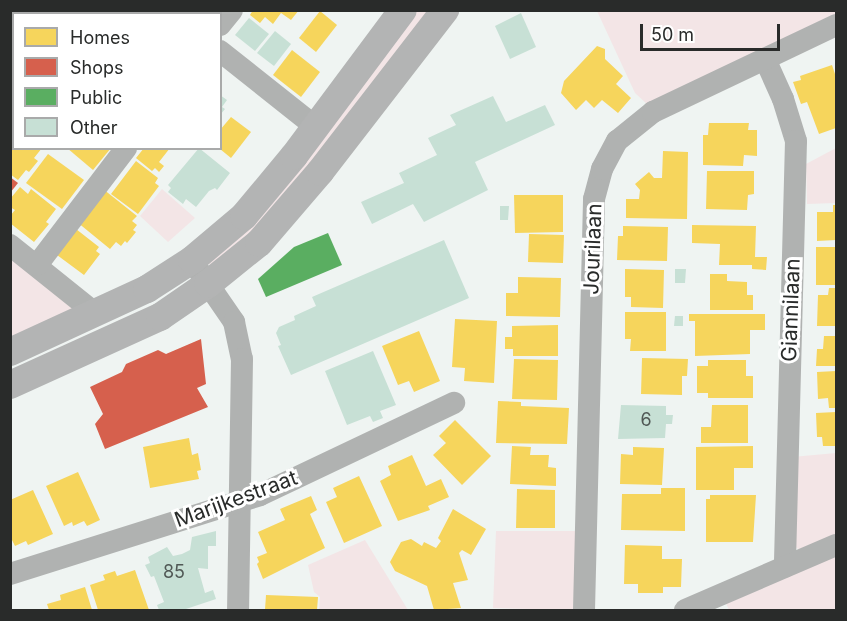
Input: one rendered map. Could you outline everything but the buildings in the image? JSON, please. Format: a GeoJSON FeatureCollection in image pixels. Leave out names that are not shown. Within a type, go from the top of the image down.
{"type":"FeatureCollection","features":[{"type":"Feature","properties":{"kind":"main road"},"geometry":{"type":"LineString","coordinates":[[10,352],[147,289],[192,260],[244,216],[316,126],[403,10]]}},
{"type":"Feature","properties":{"kind":"main road"},"geometry":{"type":"LineString","coordinates":[[10,385],[160,317],[208,284],[259,243],[288,211],[445,10]]}},
{"type":"Feature","properties":{"kind":"street"},"geometry":{"type":"LineString","coordinates":[[222,22],[231,10]]}},
{"type":"Feature","properties":{"kind":"street","name":"Jourilaan"},"geometry":{"type":"LineString","coordinates":[[584,610],[594,199],[608,154],[617,141],[653,112],[837,25]]}},
{"type":"Feature","properties":{"kind":"street"},"geometry":{"type":"LineString","coordinates":[[222,53],[316,126]]}},
{"type":"Feature","properties":{"kind":"street","name":"Giannilaan"},"geometry":{"type":"LineString","coordinates":[[765,59],[783,99],[796,141],[784,567]]}},
{"type":"Feature","properties":{"kind":"street"},"geometry":{"type":"LineString","coordinates":[[37,265],[124,150]]}},
{"type":"Feature","properties":{"kind":"street"},"geometry":{"type":"LineString","coordinates":[[10,245],[96,314]]}},
{"type":"Feature","properties":{"kind":"street"},"geometry":{"type":"LineString","coordinates":[[192,260],[234,322],[242,359],[238,610]]}},
{"type":"Feature","properties":{"kind":"street","name":"Marijkestraat"},"geometry":{"type":"LineString","coordinates":[[10,574],[238,503],[454,403]]}},
{"type":"Feature","properties":{"kind":"street"},"geometry":{"type":"LineString","coordinates":[[684,610],[837,546]]}},
{"type":"Feature","properties":{"kind":"shaded area"},"geometry":{"type":"Polygon","coordinates":[[[836,10],[836,17],[648,105],[635,93],[597,11],[836,10]]]}},
{"type":"Feature","properties":{"kind":"shaded area"},"geometry":{"type":"Polygon","coordinates":[[[414,11],[431,11],[277,209],[212,265],[208,264],[414,11]]]}},
{"type":"Feature","properties":{"kind":"shaded area"},"geometry":{"type":"Polygon","coordinates":[[[836,148],[836,203],[807,204],[806,164],[836,148]]]}},
{"type":"Feature","properties":{"kind":"shaded area"},"geometry":{"type":"Polygon","coordinates":[[[162,189],[195,218],[168,242],[140,216],[162,189]]]}},
{"type":"Feature","properties":{"kind":"shaded area"},"geometry":{"type":"Polygon","coordinates":[[[10,254],[73,309],[10,340],[10,254]]]}},
{"type":"Feature","properties":{"kind":"shaded area"},"geometry":{"type":"Polygon","coordinates":[[[836,453],[836,537],[802,552],[793,545],[792,457],[836,453]]]}},
{"type":"Feature","properties":{"kind":"shaded area"},"geometry":{"type":"Polygon","coordinates":[[[496,531],[578,531],[573,610],[493,608],[496,531]]]}},
{"type":"Feature","properties":{"kind":"shaded area"},"geometry":{"type":"Polygon","coordinates":[[[365,540],[408,610],[319,610],[320,597],[314,592],[308,565],[365,540]]]}},
{"type":"Feature","properties":{"kind":"shaded area"},"geometry":{"type":"Polygon","coordinates":[[[836,554],[836,610],[729,610],[725,601],[836,554]]]}}]}
